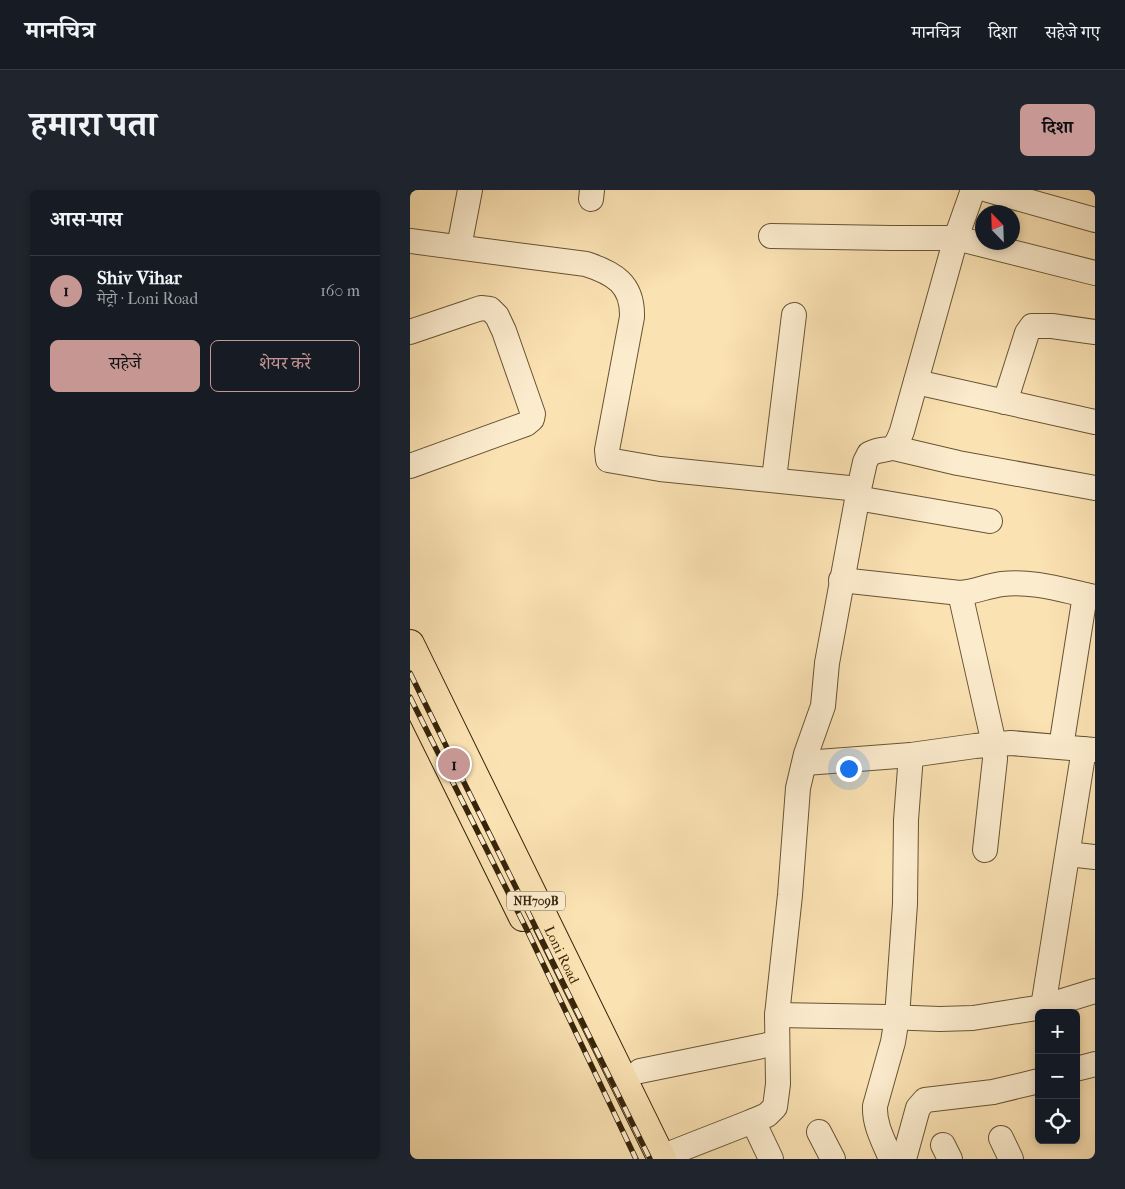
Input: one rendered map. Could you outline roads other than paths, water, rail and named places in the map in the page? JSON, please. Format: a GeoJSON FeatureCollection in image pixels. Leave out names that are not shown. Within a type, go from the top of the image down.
{"type":"FeatureCollection","features":[{"type":"Feature","properties":{"kind":"highway","name":"Loni Road"},"geometry":{"type":"LineString","coordinates":[[410,644],[655,1158]]}},
{"type":"Feature","properties":{"kind":"highway","name":"Loni Road"},"geometry":{"type":"LineString","coordinates":[[410,688],[655,1158]]}},
{"type":"Feature","properties":{"kind":"street"},"geometry":{"type":"LineString","coordinates":[[459,247],[470,190]]}},
{"type":"Feature","properties":{"kind":"street"},"geometry":{"type":"LineString","coordinates":[[894,448],[902,431],[956,238],[973,190]]}},
{"type":"Feature","properties":{"kind":"street"},"geometry":{"type":"LineString","coordinates":[[988,190],[1095,220]]}},
{"type":"Feature","properties":{"kind":"street"},"geometry":{"type":"LineString","coordinates":[[771,236],[956,238],[1095,273]]}},
{"type":"Feature","properties":{"kind":"street"},"geometry":{"type":"LineString","coordinates":[[410,241],[586,264],[604,270],[625,286],[633,308],[607,450],[608,460],[660,469],[774,480],[858,494],[990,521]]}},
{"type":"Feature","properties":{"kind":"street"},"geometry":{"type":"LineString","coordinates":[[410,332],[466,312],[481,308],[490,309],[497,316],[504,331],[533,414],[532,419],[526,424],[410,466]]}},
{"type":"Feature","properties":{"kind":"street"},"geometry":{"type":"LineString","coordinates":[[774,480],[794,315]]}},
{"type":"Feature","properties":{"kind":"street"},"geometry":{"type":"LineString","coordinates":[[1005,402],[1027,333],[1032,326],[1052,326],[1095,332]]}},
{"type":"Feature","properties":{"kind":"street"},"geometry":{"type":"LineString","coordinates":[[916,382],[1095,422]]}},
{"type":"Feature","properties":{"kind":"street"},"geometry":{"type":"LineString","coordinates":[[655,1158],[753,1121],[767,1115],[775,1107],[778,1084],[777,1015],[790,895],[798,788],[804,763],[823,706],[827,663],[842,580],[858,494],[865,462],[869,454],[894,448],[958,463],[1095,488]]}},
{"type":"Feature","properties":{"kind":"street"},"geometry":{"type":"LineString","coordinates":[[842,580],[960,593],[974,592],[1001,584],[1028,583],[1090,596],[1061,746]]}},
{"type":"Feature","properties":{"kind":"street"},"geometry":{"type":"LineString","coordinates":[[960,593],[994,744],[995,759],[985,850]]}},
{"type":"Feature","properties":{"kind":"street"},"geometry":{"type":"LineString","coordinates":[[804,763],[912,756],[1012,743],[1090,749],[1086,801],[1068,854],[1043,1007]]}},
{"type":"Feature","properties":{"kind":"street"},"geometry":{"type":"LineString","coordinates":[[891,1159],[876,1121],[875,1106],[893,1042],[897,1017],[905,904],[906,820],[912,756]]}},
{"type":"Feature","properties":{"kind":"street"},"geometry":{"type":"LineString","coordinates":[[1068,854],[1095,857]]}},
{"type":"Feature","properties":{"kind":"street"},"geometry":{"type":"LineString","coordinates":[[777,1015],[897,1017],[940,1020],[973,1018],[1043,1007],[1095,991]]}},
{"type":"Feature","properties":{"kind":"street"},"geometry":{"type":"LineString","coordinates":[[640,1071],[777,1042]]}},
{"type":"Feature","properties":{"kind":"street"},"geometry":{"type":"LineString","coordinates":[[1080,1068],[1095,1064]]}},
{"type":"Feature","properties":{"kind":"street"},"geometry":{"type":"LineString","coordinates":[[904,1159],[918,1108],[925,1100],[993,1092],[1035,1082]]}},
{"type":"Feature","properties":{"kind":"street"},"geometry":{"type":"LineString","coordinates":[[753,1121],[771,1159]]}},
{"type":"Feature","properties":{"kind":"street"},"geometry":{"type":"LineString","coordinates":[[819,1132],[833,1159]]}},
{"type":"Feature","properties":{"kind":"railway"},"geometry":{"type":"LineString","coordinates":[[410,673],[650,1159]]}},
{"type":"Feature","properties":{"kind":"railway"},"geometry":{"type":"LineString","coordinates":[[410,697],[526,928],[636,1159]]}},
{"type":"Feature","properties":{"kind":"place","name":"Shiv Vihar"},"geometry":{"type":"Point","coordinates":[454,764]}}]}
